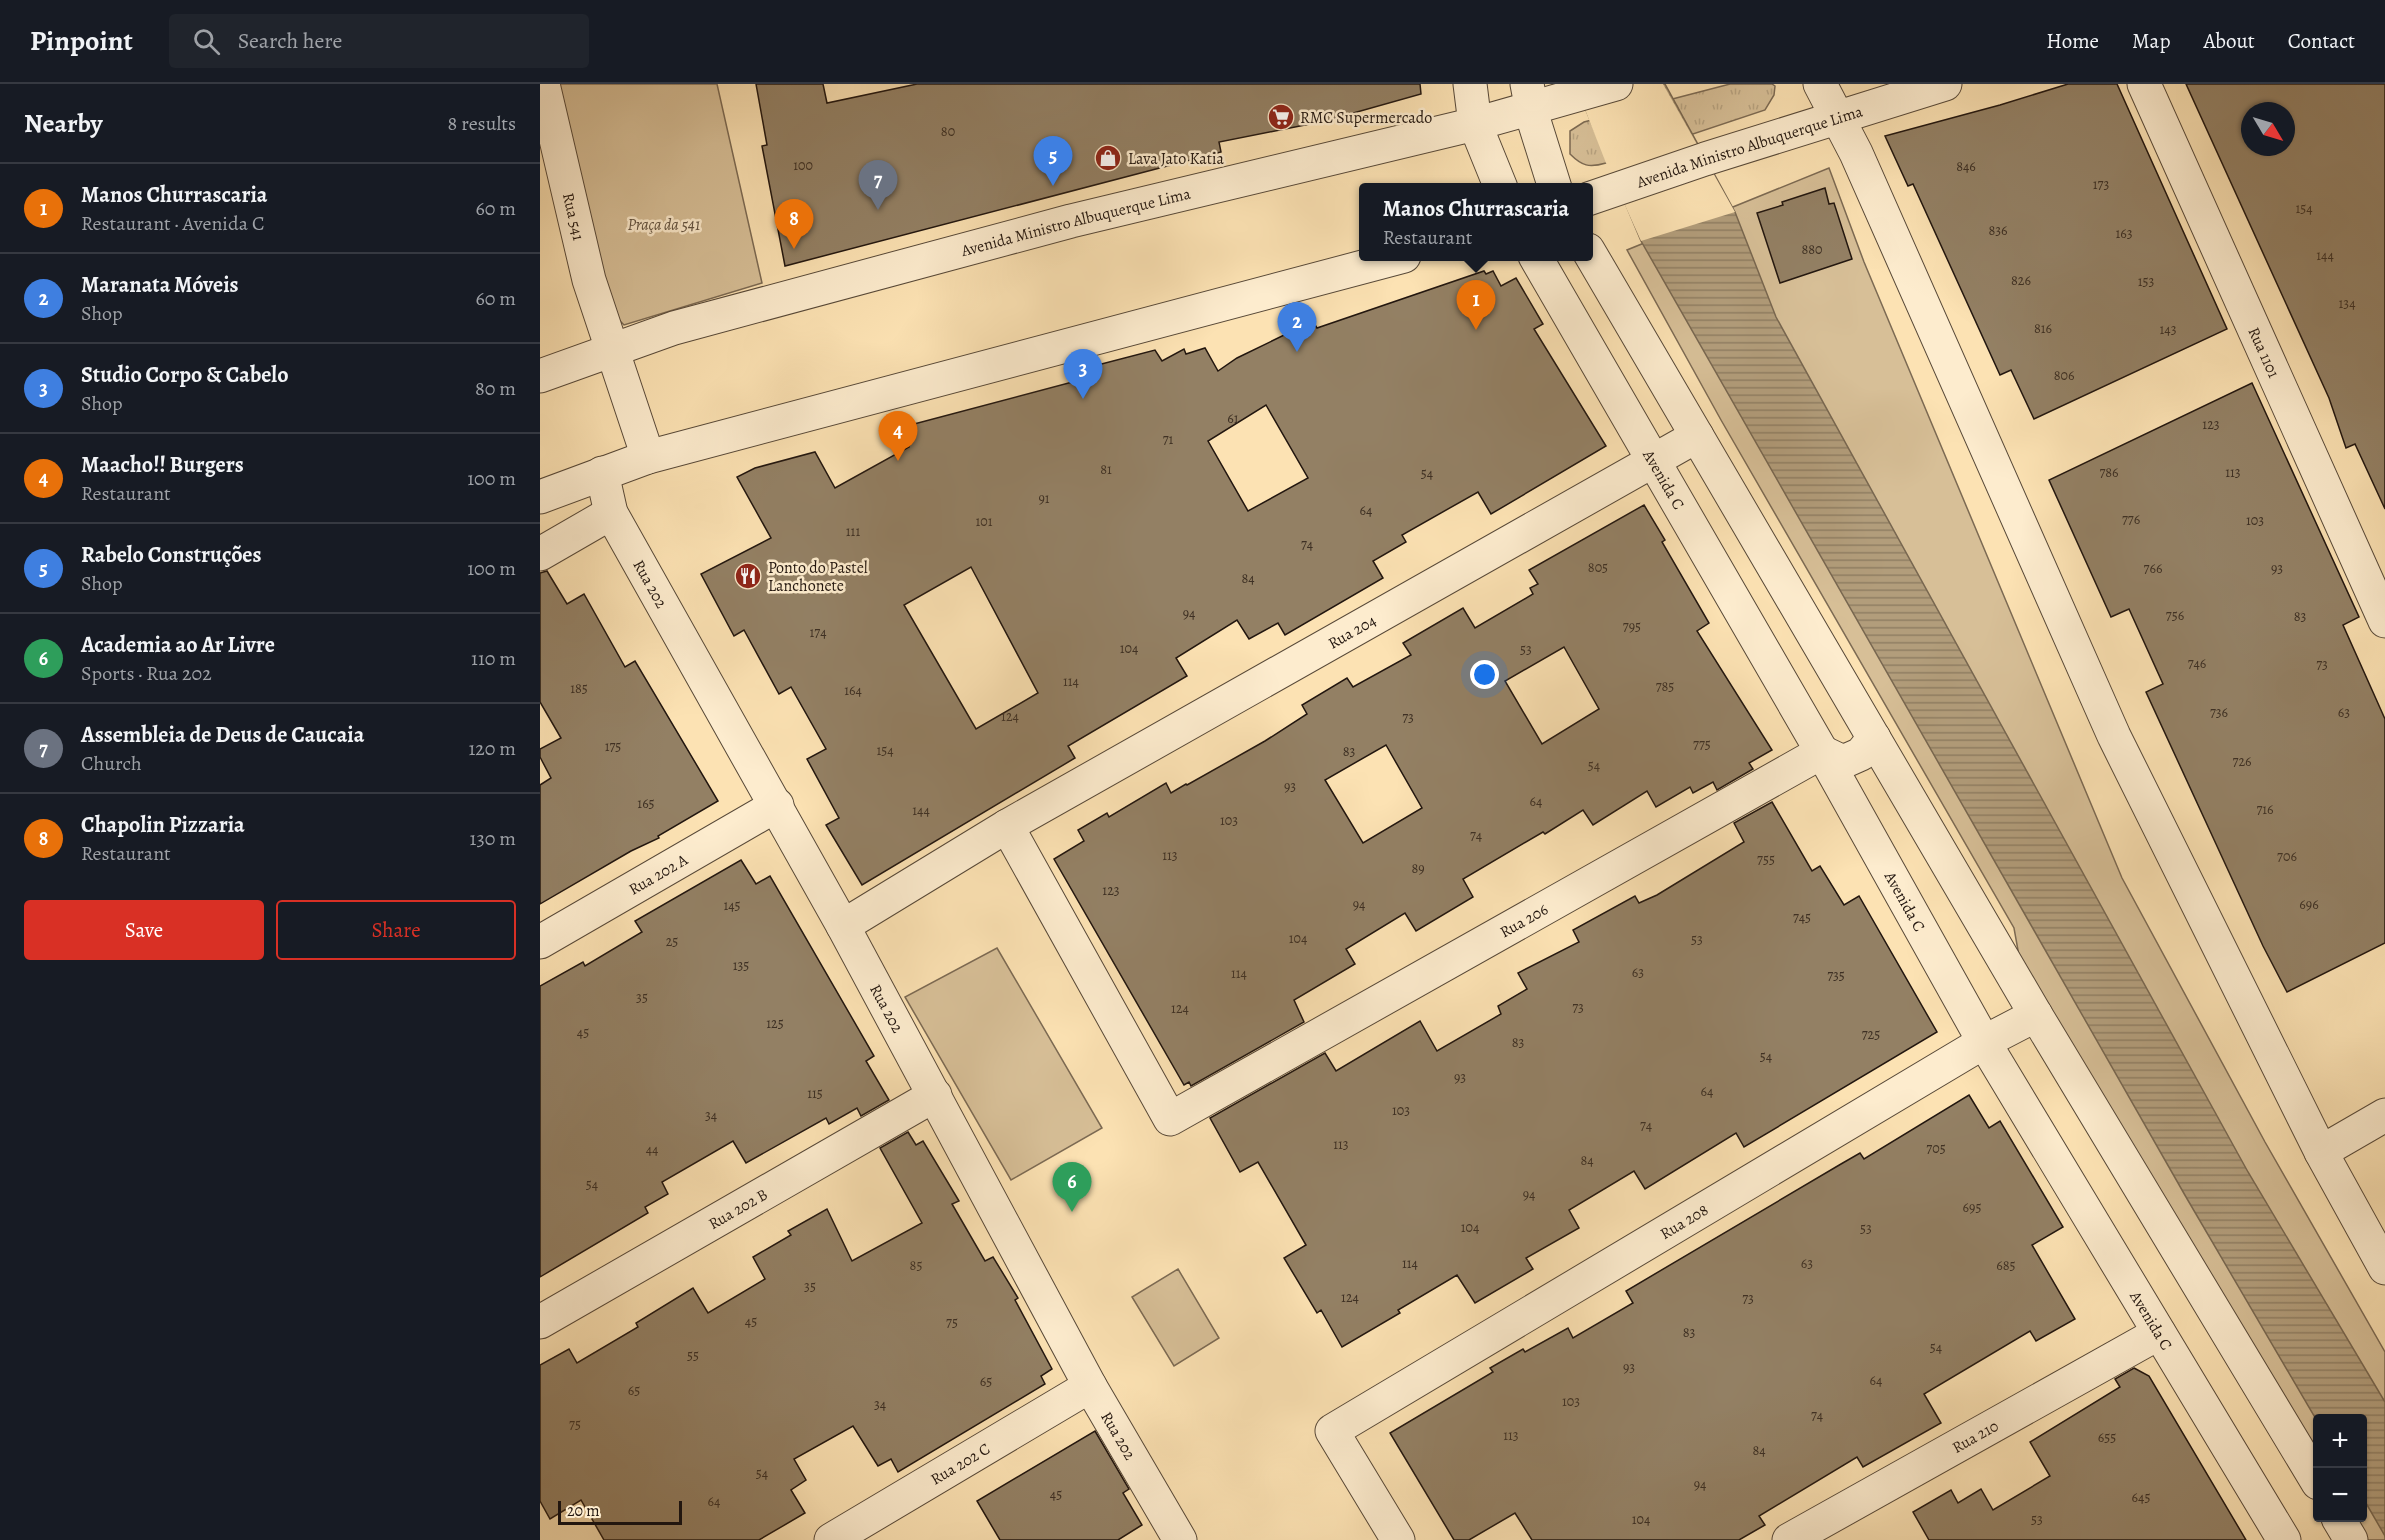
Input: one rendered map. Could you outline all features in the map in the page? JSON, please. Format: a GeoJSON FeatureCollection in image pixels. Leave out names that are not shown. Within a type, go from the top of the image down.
{"type":"FeatureCollection","features":[{"type":"Feature","properties":{"kind":"street","name":"Rua 541"},"geometry":{"type":"LineString","coordinates":[[543,84],[589,280],[648,457]]}},
{"type":"Feature","properties":{"kind":"street"},"geometry":{"type":"LineString","coordinates":[[1470,84],[1475,124],[1499,183]]}},
{"type":"Feature","properties":{"kind":"street","name":"Avenida Ministro Albuquerque Lima"},"geometry":{"type":"LineString","coordinates":[[540,376],[686,325],[1071,221],[1475,124],[1529,96],[1580,95],[1616,84]]}},
{"type":"Feature","properties":{"kind":"street"},"geometry":{"type":"LineString","coordinates":[[1820,84],[1839,117],[2114,736],[2321,1152],[2385,1268]]}},
{"type":"Feature","properties":{"kind":"street","name":"Avenida Ministro Albuquerque Lima"},"geometry":{"type":"LineString","coordinates":[[1593,197],[1705,159],[1945,84]]}},
{"type":"Feature","properties":{"kind":"street","name":"Rua 1101"},"geometry":{"type":"LineString","coordinates":[[2144,84],[2385,621]]}},
{"type":"Feature","properties":{"kind":"street"},"geometry":{"type":"LineString","coordinates":[[1529,96],[1554,183]]}},
{"type":"Feature","properties":{"kind":"street"},"geometry":{"type":"LineString","coordinates":[[1593,259],[2036,1015],[2313,1475]]}},
{"type":"Feature","properties":{"kind":"street"},"geometry":{"type":"LineString","coordinates":[[540,497],[648,457],[1385,261]]}},
{"type":"Feature","properties":{"kind":"street","name":"Avenida C"},"geometry":{"type":"LineString","coordinates":[[1538,261],[1822,752],[1983,1042],[2284,1540]]}},
{"type":"Feature","properties":{"kind":"street","name":"Rua 204"},"geometry":{"type":"LineString","coordinates":[[843,926],[1007,826],[1697,436]]}},
{"type":"Feature","properties":{"kind":"street","name":"Rua 202"},"geometry":{"type":"LineString","coordinates":[[602,473],[611,513],[777,805],[1090,1386],[1180,1540]]}},
{"type":"Feature","properties":{"kind":"street"},"geometry":{"type":"LineString","coordinates":[[540,554],[611,513]]}},
{"type":"Feature","properties":{"kind":"street"},"geometry":{"type":"LineString","coordinates":[[1822,752],[1843,762],[1861,754],[1874,738]]}},
{"type":"Feature","properties":{"kind":"street","name":"Rua 206"},"geometry":{"type":"LineString","coordinates":[[1007,826],[1170,1119],[1822,752]]}},
{"type":"Feature","properties":{"kind":"street","name":"Rua 202 A"},"geometry":{"type":"LineString","coordinates":[[540,942],[777,805]]}},
{"type":"Feature","properties":{"kind":"street","name":"Rua 208"},"geometry":{"type":"LineString","coordinates":[[1398,1540],[1332,1431],[1983,1042],[2036,1015]]}},
{"type":"Feature","properties":{"kind":"street","name":"Rua 202 B"},"geometry":{"type":"LineString","coordinates":[[540,1322],[935,1095]]}},
{"type":"Feature","properties":{"kind":"street"},"geometry":{"type":"LineString","coordinates":[[2321,1152],[2385,1115]]}},
{"type":"Feature","properties":{"kind":"street","name":"Rua 210"},"geometry":{"type":"LineString","coordinates":[[1789,1540],[2160,1333]]}},
{"type":"Feature","properties":{"kind":"street","name":"Rua 202 C"},"geometry":{"type":"LineString","coordinates":[[831,1540],[1090,1386]]}},
{"type":"Feature","properties":{"kind":"street"},"geometry":{"type":"LineString","coordinates":[[2340,1522],[2351,1540]]}},
{"type":"Feature","properties":{"kind":"green space","name":"Praça da 541"},"geometry":{"type":"Polygon","coordinates":[[[552,84],[717,84],[762,283],[624,325],[594,294],[552,84]]]}},
{"type":"Feature","properties":{"kind":"green space"},"geometry":{"type":"Polygon","coordinates":[[[1730,84],[1772,84],[1775,86],[1774,95],[1765,110],[1606,163],[1586,165],[1570,154],[1570,131],[1584,122],[1730,84]]]}},
{"type":"Feature","properties":{"kind":"green space"},"geometry":{"type":"Polygon","coordinates":[[[1829,168],[1864,262],[2122,878],[2265,1142],[2385,1352],[2385,1540],[2338,1540],[2327,1522],[2367,1522],[2367,1414],[2313,1414],[2313,1497],[2030,1017],[2014,928],[1721,420],[1627,250],[1829,168]]]}},
{"type":"Feature","properties":{"kind":"green space"},"geometry":{"type":"Polygon","coordinates":[[[997,948],[1102,1128],[1011,1180],[905,997],[997,948]]]}},
{"type":"Feature","properties":{"kind":"green space"},"geometry":{"type":"Polygon","coordinates":[[[1178,1269],[1219,1338],[1174,1366],[1132,1297],[1178,1269]]]}},
{"type":"Feature","properties":{"kind":"shaded area"},"geometry":{"type":"Polygon","coordinates":[[[1575,84],[1665,84],[1735,212],[1776,317],[2248,1172],[2385,1402],[2385,1536],[2367,1505],[2367,1414],[2313,1414],[2186,1197],[1641,241],[1575,84]]]}},
{"type":"Feature","properties":{"kind":"pier"},"geometry":{"type":"Polygon","coordinates":[[[1575,84],[1663,84],[1735,212],[1641,241],[1606,163],[1575,84]]]}},
{"type":"Feature","properties":{"kind":"building"},"geometry":{"type":"Polygon","coordinates":[[[756,84],[823,84],[827,103],[917,84],[1420,84],[1421,94],[1325,121],[1219,142],[1221,152],[785,266],[762,146],[767,145],[756,84]]]}},
{"type":"Feature","properties":{"kind":"building"},"geometry":{"type":"Polygon","coordinates":[[[2068,84],[2117,84],[2227,329],[2034,419],[2011,370],[2000,375],[1913,184],[1908,186],[1885,136],[2068,84]]]}},
{"type":"Feature","properties":{"kind":"building"},"geometry":{"type":"Polygon","coordinates":[[[2186,84],[2385,84],[2385,509],[2355,444],[2346,448],[2329,398],[2186,84]]]}},
{"type":"Feature","properties":{"kind":"building"},"geometry":{"type":"Polygon","coordinates":[[[1825,188],[1829,204],[1834,203],[1852,259],[1780,283],[1757,213],[1825,188]]]}},
{"type":"Feature","properties":{"kind":"building"},"geometry":{"type":"Polygon","coordinates":[[[1484,271],[1486,274],[1493,271],[1501,286],[1516,278],[1543,324],[1534,329],[1606,446],[1491,514],[1478,492],[1402,535],[1406,542],[1373,561],[1383,578],[1285,635],[1278,623],[1249,639],[1237,620],[1176,658],[1187,676],[1068,746],[1075,758],[862,885],[826,825],[839,818],[807,759],[826,749],[791,687],[779,694],[744,630],[734,636],[701,574],[771,538],[737,477],[755,468],[815,452],[835,488],[909,447],[899,428],[1095,376],[1090,367],[1155,350],[1162,361],[1184,349],[1186,354],[1205,348],[1218,371],[1237,358],[1313,321],[1317,328],[1484,271]],[[1266,405],[1208,441],[1248,511],[1308,478],[1266,405]],[[971,567],[904,605],[976,729],[1038,693],[971,567]]]}},
{"type":"Feature","properties":{"kind":"building"},"geometry":{"type":"Polygon","coordinates":[[[2252,383],[2359,617],[2343,625],[2385,719],[2385,943],[2287,992],[2263,946],[2146,692],[2163,684],[2129,609],[2111,617],[2049,480],[2252,383]]]}},
{"type":"Feature","properties":{"kind":"building"},"geometry":{"type":"Polygon","coordinates":[[[1644,505],[1665,540],[1662,542],[1709,623],[1697,631],[1772,750],[1749,763],[1753,769],[1717,790],[1713,782],[1693,793],[1690,787],[1656,807],[1647,791],[1593,825],[1583,810],[1545,834],[1543,832],[1463,879],[1473,897],[1416,931],[1405,913],[1346,949],[1355,964],[1294,1000],[1304,1022],[1191,1086],[1189,1082],[1184,1085],[1054,859],[1084,841],[1078,830],[1107,813],[1109,817],[1166,783],[1171,793],[1187,785],[1265,741],[1307,714],[1302,705],[1347,678],[1353,687],[1411,655],[1403,643],[1463,608],[1475,628],[1533,594],[1530,588],[1538,584],[1529,570],[1644,505]],[[1564,647],[1505,681],[1542,744],[1599,709],[1564,647]],[[1386,745],[1325,780],[1363,843],[1422,808],[1386,745]]]}},
{"type":"Feature","properties":{"kind":"building"},"geometry":{"type":"Polygon","coordinates":[[[547,571],[567,604],[584,594],[625,667],[635,661],[718,801],[658,836],[659,838],[631,851],[540,904],[540,785],[551,778],[540,757],[540,749],[561,738],[540,702],[540,573],[547,571]]]}},
{"type":"Feature","properties":{"kind":"building"},"geometry":{"type":"Polygon","coordinates":[[[1772,802],[1812,871],[1820,866],[1844,905],[1859,896],[1937,1032],[1744,1147],[1736,1133],[1645,1189],[1634,1171],[1569,1210],[1579,1228],[1526,1258],[1533,1269],[1475,1303],[1457,1275],[1398,1310],[1400,1313],[1342,1347],[1321,1310],[1317,1313],[1284,1258],[1306,1245],[1258,1162],[1240,1172],[1210,1118],[1325,1053],[1336,1071],[1420,1021],[1437,1051],[1501,1014],[1498,1006],[1527,989],[1518,973],[1579,942],[1573,930],[1635,896],[1639,903],[1657,895],[1744,842],[1734,823],[1772,802]]]}},
{"type":"Feature","properties":{"kind":"building"},"geometry":{"type":"Polygon","coordinates":[[[741,860],[756,884],[770,876],[874,1056],[866,1061],[889,1100],[861,1116],[857,1108],[829,1124],[826,1118],[746,1163],[733,1141],[662,1182],[668,1194],[645,1207],[648,1213],[540,1277],[540,986],[583,962],[585,966],[642,932],[635,921],[741,860]]]}},
{"type":"Feature","properties":{"kind":"building"},"geometry":{"type":"Polygon","coordinates":[[[1969,1095],[1989,1128],[2000,1121],[2063,1227],[2032,1245],[2075,1319],[2036,1341],[2030,1331],[1924,1394],[1941,1423],[1863,1467],[1857,1457],[1759,1516],[1765,1525],[1739,1540],[1532,1540],[1515,1513],[1469,1540],[1454,1540],[1390,1433],[1493,1372],[1490,1368],[1523,1349],[1525,1352],[1568,1328],[1573,1338],[1633,1303],[1626,1291],[1860,1153],[1864,1159],[1969,1095]]]}},
{"type":"Feature","properties":{"kind":"building"},"geometry":{"type":"Polygon","coordinates":[[[908,1132],[916,1145],[923,1141],[959,1201],[952,1204],[985,1261],[993,1257],[1018,1298],[1015,1300],[1052,1369],[1041,1376],[1045,1384],[898,1472],[891,1459],[878,1466],[853,1426],[794,1459],[806,1480],[791,1490],[805,1513],[759,1540],[604,1540],[581,1500],[550,1519],[540,1501],[540,1365],[569,1349],[577,1363],[638,1327],[636,1323],[693,1288],[708,1313],[765,1279],[753,1257],[791,1235],[788,1231],[827,1209],[852,1261],[922,1223],[880,1148],[908,1132]]]}},
{"type":"Feature","properties":{"kind":"building"},"geometry":{"type":"Polygon","coordinates":[[[2134,1368],[2149,1376],[2246,1540],[1929,1540],[1913,1512],[1951,1490],[1958,1503],[1981,1489],[1993,1510],[2050,1476],[2030,1442],[2120,1387],[2115,1379],[2134,1368]]]}},
{"type":"Feature","properties":{"kind":"building"},"geometry":{"type":"Polygon","coordinates":[[[1095,1431],[1129,1489],[1123,1493],[1142,1525],[1118,1540],[1000,1540],[977,1501],[1095,1431]]]}},
{"type":"Feature","properties":{"kind":"place","name":"RMC Supermercado"},"geometry":{"type":"Point","coordinates":[1281,117]}},
{"type":"Feature","properties":{"kind":"place","name":"Lava Jato Katia"},"geometry":{"type":"Point","coordinates":[1108,158]}},
{"type":"Feature","properties":{"kind":"place","name":"Rabelo Construções"},"geometry":{"type":"Point","coordinates":[1053,186]}},
{"type":"Feature","properties":{"kind":"place","name":"Assembleia de Deus de Caucaia"},"geometry":{"type":"Point","coordinates":[878,210]}},
{"type":"Feature","properties":{"kind":"place","name":"Chapolin Pizzaria"},"geometry":{"type":"Point","coordinates":[794,249]}},
{"type":"Feature","properties":{"kind":"place","name":"Manos Churrascaria"},"geometry":{"type":"Point","coordinates":[1476,330]}},
{"type":"Feature","properties":{"kind":"place","name":"Maranata Móveis"},"geometry":{"type":"Point","coordinates":[1297,352]}},
{"type":"Feature","properties":{"kind":"place","name":"Studio Corpo & Cabelo"},"geometry":{"type":"Point","coordinates":[1083,399]}},
{"type":"Feature","properties":{"kind":"place","name":"Maacho!! Burgers"},"geometry":{"type":"Point","coordinates":[898,461]}},
{"type":"Feature","properties":{"kind":"place","name":"Ponto do Pastel Lanchonete"},"geometry":{"type":"Point","coordinates":[748,576]}},
{"type":"Feature","properties":{"kind":"place","name":"Academia ao Ar Livre"},"geometry":{"type":"Point","coordinates":[1072,1212]}}]}
